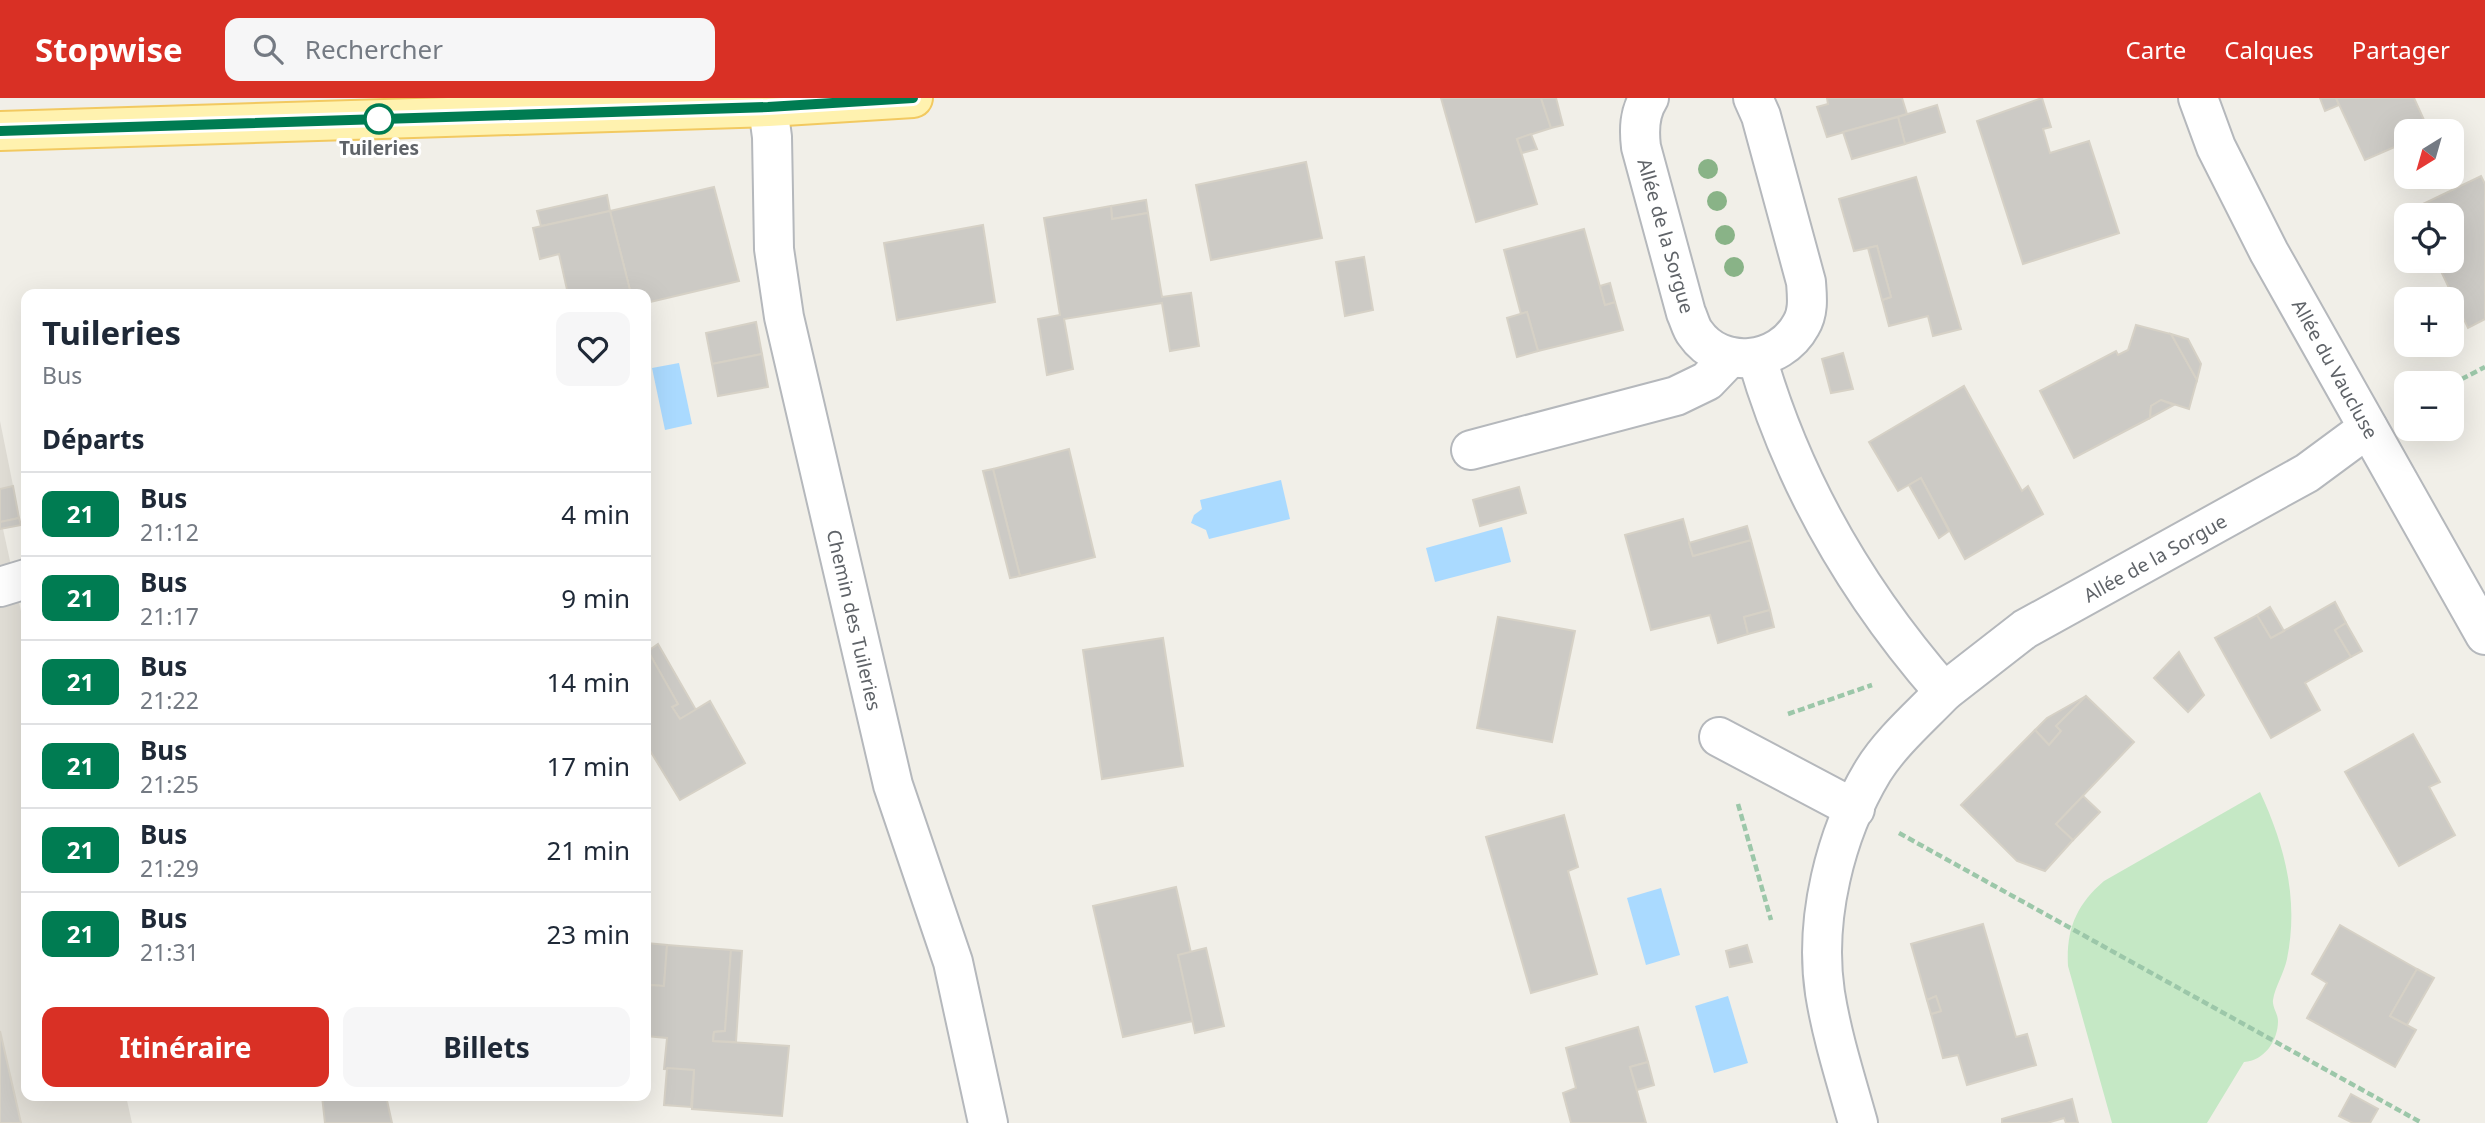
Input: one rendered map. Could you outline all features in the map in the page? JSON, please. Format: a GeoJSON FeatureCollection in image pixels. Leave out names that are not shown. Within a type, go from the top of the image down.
{"type":"FeatureCollection","features":[{"type":"Feature","properties":{"kind":"main road"},"geometry":{"type":"LineString","coordinates":[[0,131],[590,105],[768,107],[913,98]]}},
{"type":"Feature","properties":{"kind":"street","name":"Allée de la Sorgue"},"geometry":{"type":"LineString","coordinates":[[1649,98],[1644,105],[1639,127],[1641,148],[1686,313],[1695,333],[1710,348],[1743,358]]}},
{"type":"Feature","properties":{"kind":"street"},"geometry":{"type":"LineString","coordinates":[[1471,450],[1676,396],[1707,381],[1743,358],[1772,354],[1789,341],[1802,324],[1808,303],[1806,282],[1761,116],[1753,98]]}},
{"type":"Feature","properties":{"kind":"street","name":"Allée du Vaucluse"},"geometry":{"type":"LineString","coordinates":[[2198,98],[2216,147],[2269,252],[2485,635]]}},
{"type":"Feature","properties":{"kind":"street","name":"Chemin des Tuileries"},"geometry":{"type":"LineString","coordinates":[[768,107],[772,137],[774,249],[784,317],[893,785],[953,962],[988,1123]]}},
{"type":"Feature","properties":{"kind":"street"},"geometry":{"type":"LineString","coordinates":[[1743,358],[1770,405],[1809,494],[1841,552],[1874,605],[1911,655],[1944,692]]}},
{"type":"Feature","properties":{"kind":"street","name":"Allée de la Sorgue"},"geometry":{"type":"LineString","coordinates":[[1858,1123],[1834,1037],[1825,991],[1823,952],[1826,906],[1837,853],[1873,771],[1901,736],[1944,692],[2025,629],[2307,473],[2368,428]]}},
{"type":"Feature","properties":{"kind":"street"},"geometry":{"type":"LineString","coordinates":[[0,586],[21,580]]}},
{"type":"Feature","properties":{"kind":"street"},"geometry":{"type":"LineString","coordinates":[[1719,737],[1855,809]]}},
{"type":"Feature","properties":{"kind":"path"},"geometry":{"type":"LineString","coordinates":[[2464,378],[2485,367]]}},
{"type":"Feature","properties":{"kind":"path"},"geometry":{"type":"LineString","coordinates":[[1855,809],[2422,1123]]}},
{"type":"Feature","properties":{"kind":"shaded area"},"geometry":{"type":"Polygon","coordinates":[[[0,421],[21,525],[3,529],[21,611],[21,1101],[127,1101],[132,1123],[0,1123],[0,421]]]}},
{"type":"Feature","properties":{"kind":"green space"},"geometry":{"type":"Polygon","coordinates":[[[2260,792],[2283,853],[2290,894],[2290,937],[2286,964],[2273,1000],[2278,1021],[2276,1036],[2264,1054],[2244,1062],[2207,1123],[2112,1123],[2068,966],[2069,941],[2075,919],[2086,899],[2104,881],[2260,792]]]}},
{"type":"Feature","properties":{"kind":"water"},"geometry":{"type":"Polygon","coordinates":[[[679,363],[692,424],[665,430],[652,368],[679,363]]]}},
{"type":"Feature","properties":{"kind":"water"},"geometry":{"type":"Polygon","coordinates":[[[1281,480],[1290,519],[1209,539],[1206,530],[1191,523],[1194,515],[1202,509],[1200,500],[1281,480]]]}},
{"type":"Feature","properties":{"kind":"water"},"geometry":{"type":"Polygon","coordinates":[[[1502,527],[1511,562],[1435,582],[1426,548],[1502,527]]]}},
{"type":"Feature","properties":{"kind":"water"},"geometry":{"type":"Polygon","coordinates":[[[1661,888],[1680,955],[1646,965],[1627,898],[1661,888]]]}},
{"type":"Feature","properties":{"kind":"water"},"geometry":{"type":"Polygon","coordinates":[[[1728,996],[1748,1063],[1714,1073],[1695,1006],[1728,996]]]}},
{"type":"Feature","properties":{"kind":"building"},"geometry":{"type":"Polygon","coordinates":[[[1441,98],[1541,98],[1551,128],[1517,139],[1537,204],[1476,222],[1441,98]]]}},
{"type":"Feature","properties":{"kind":"building"},"geometry":{"type":"Polygon","coordinates":[[[1541,98],[1556,98],[1563,125],[1551,128],[1541,98]]]}},
{"type":"Feature","properties":{"kind":"building"},"geometry":{"type":"Polygon","coordinates":[[[1827,98],[1902,98],[1907,114],[1827,137],[1817,107],[1828,104],[1827,98]]]}},
{"type":"Feature","properties":{"kind":"building"},"geometry":{"type":"Polygon","coordinates":[[[2042,98],[2051,127],[2043,129],[2050,153],[2089,141],[2119,233],[2023,264],[1977,121],[2042,98]]]}},
{"type":"Feature","properties":{"kind":"building"},"geometry":{"type":"Polygon","coordinates":[[[2320,98],[2336,98],[2339,105],[2325,111],[2320,98]]]}},
{"type":"Feature","properties":{"kind":"building"},"geometry":{"type":"Polygon","coordinates":[[[2336,98],[2414,98],[2424,119],[2394,119],[2394,147],[2365,160],[2336,98]]]}},
{"type":"Feature","properties":{"kind":"building"},"geometry":{"type":"Polygon","coordinates":[[[1937,105],[1945,132],[1905,144],[1898,117],[1937,105]]]}},
{"type":"Feature","properties":{"kind":"building"},"geometry":{"type":"Polygon","coordinates":[[[1898,117],[1905,144],[1852,159],[1843,132],[1898,117]]]}},
{"type":"Feature","properties":{"kind":"building"},"geometry":{"type":"Polygon","coordinates":[[[1531,134],[1537,149],[1522,153],[1517,139],[1531,134]]]}},
{"type":"Feature","properties":{"kind":"building"},"geometry":{"type":"Polygon","coordinates":[[[1306,162],[1322,238],[1211,260],[1196,185],[1306,162]]]}},
{"type":"Feature","properties":{"kind":"building"},"geometry":{"type":"Polygon","coordinates":[[[2481,176],[2485,184],[2485,319],[2468,328],[2464,320],[2464,287],[2449,287],[2442,273],[2464,273],[2464,203],[2425,203],[2454,189],[2464,189],[2464,184],[2481,176]]]}},
{"type":"Feature","properties":{"kind":"building"},"geometry":{"type":"Polygon","coordinates":[[[1916,177],[1961,329],[1933,336],[1928,316],[1889,326],[1882,300],[1891,297],[1877,246],[1854,251],[1839,199],[1916,177]]]}},
{"type":"Feature","properties":{"kind":"building"},"geometry":{"type":"Polygon","coordinates":[[[714,187],[739,281],[651,302],[651,289],[630,289],[610,211],[714,187]]]}},
{"type":"Feature","properties":{"kind":"building"},"geometry":{"type":"Polygon","coordinates":[[[607,195],[610,211],[541,226],[537,211],[607,195]]]}},
{"type":"Feature","properties":{"kind":"building"},"geometry":{"type":"Polygon","coordinates":[[[1146,200],[1148,213],[1112,219],[1111,206],[1146,200]]]}},
{"type":"Feature","properties":{"kind":"building"},"geometry":{"type":"Polygon","coordinates":[[[1111,206],[1112,219],[1148,213],[1162,297],[1191,293],[1199,346],[1170,351],[1162,303],[1064,319],[1073,369],[1047,375],[1038,319],[1060,315],[1044,218],[1111,206]]]}},
{"type":"Feature","properties":{"kind":"building"},"geometry":{"type":"Polygon","coordinates":[[[610,211],[630,289],[567,289],[559,254],[540,259],[533,228],[610,211]]]}},
{"type":"Feature","properties":{"kind":"building"},"geometry":{"type":"Polygon","coordinates":[[[983,225],[995,302],[897,320],[884,243],[983,225]]]}},
{"type":"Feature","properties":{"kind":"building"},"geometry":{"type":"Polygon","coordinates":[[[1584,229],[1605,305],[1615,302],[1623,330],[1538,351],[1527,312],[1521,314],[1504,250],[1584,229]]]}},
{"type":"Feature","properties":{"kind":"building"},"geometry":{"type":"Polygon","coordinates":[[[1877,246],[1891,297],[1882,300],[1868,248],[1877,246]]]}},
{"type":"Feature","properties":{"kind":"building"},"geometry":{"type":"Polygon","coordinates":[[[1364,257],[1373,310],[1345,316],[1336,262],[1364,257]]]}},
{"type":"Feature","properties":{"kind":"building"},"geometry":{"type":"Polygon","coordinates":[[[1610,283],[1615,302],[1605,305],[1600,286],[1610,283]]]}},
{"type":"Feature","properties":{"kind":"building"},"geometry":{"type":"Polygon","coordinates":[[[1527,312],[1538,351],[1517,357],[1507,318],[1527,312]]]}},
{"type":"Feature","properties":{"kind":"building"},"geometry":{"type":"Polygon","coordinates":[[[756,322],[762,354],[712,364],[706,333],[756,322]]]}},
{"type":"Feature","properties":{"kind":"building"},"geometry":{"type":"Polygon","coordinates":[[[2136,325],[2171,334],[2197,380],[2189,409],[2161,400],[2151,406],[2150,418],[2074,458],[2040,391],[2116,351],[2118,355],[2128,350],[2136,325]]]}},
{"type":"Feature","properties":{"kind":"building"},"geometry":{"type":"Polygon","coordinates":[[[2171,334],[2188,339],[2201,364],[2197,380],[2171,334]]]}},
{"type":"Feature","properties":{"kind":"building"},"geometry":{"type":"Polygon","coordinates":[[[1843,353],[1853,389],[1831,393],[1822,359],[1843,353]]]}},
{"type":"Feature","properties":{"kind":"building"},"geometry":{"type":"Polygon","coordinates":[[[762,354],[768,387],[718,396],[712,364],[762,354]]]}},
{"type":"Feature","properties":{"kind":"building"},"geometry":{"type":"Polygon","coordinates":[[[1964,386],[2022,491],[2028,486],[2043,514],[1965,559],[1921,478],[1898,491],[1869,442],[1964,386]]]}},
{"type":"Feature","properties":{"kind":"building"},"geometry":{"type":"Polygon","coordinates":[[[2161,400],[2174,405],[2150,418],[2151,406],[2161,400]]]}},
{"type":"Feature","properties":{"kind":"building"},"geometry":{"type":"Polygon","coordinates":[[[1069,449],[1095,557],[1020,576],[993,469],[1069,449]]]}},
{"type":"Feature","properties":{"kind":"building"},"geometry":{"type":"Polygon","coordinates":[[[993,469],[1020,576],[1010,578],[983,471],[993,469]]]}},
{"type":"Feature","properties":{"kind":"building"},"geometry":{"type":"Polygon","coordinates":[[[1921,478],[1949,531],[1939,538],[1909,485],[1921,478]]]}},
{"type":"Feature","properties":{"kind":"building"},"geometry":{"type":"Polygon","coordinates":[[[13,486],[19,518],[0,522],[0,489],[13,486]]]}},
{"type":"Feature","properties":{"kind":"building"},"geometry":{"type":"Polygon","coordinates":[[[1519,487],[1526,513],[1480,526],[1473,500],[1519,487]]]}},
{"type":"Feature","properties":{"kind":"building"},"geometry":{"type":"Polygon","coordinates":[[[19,518],[21,525],[0,529],[0,522],[19,518]]]}},
{"type":"Feature","properties":{"kind":"building"},"geometry":{"type":"Polygon","coordinates":[[[1683,519],[1693,556],[1751,540],[1770,610],[1744,617],[1748,634],[1718,643],[1710,615],[1651,630],[1625,535],[1683,519]]]}},
{"type":"Feature","properties":{"kind":"building"},"geometry":{"type":"Polygon","coordinates":[[[1747,526],[1751,540],[1693,556],[1689,543],[1747,526]]]}},
{"type":"Feature","properties":{"kind":"building"},"geometry":{"type":"Polygon","coordinates":[[[2335,602],[2346,623],[2335,630],[2351,657],[2305,683],[2320,710],[2271,738],[2215,638],[2257,615],[2271,638],[2335,602]]]}},
{"type":"Feature","properties":{"kind":"building"},"geometry":{"type":"Polygon","coordinates":[[[2270,607],[2284,631],[2271,638],[2257,615],[2270,607]]]}},
{"type":"Feature","properties":{"kind":"building"},"geometry":{"type":"Polygon","coordinates":[[[1770,610],[1774,627],[1748,634],[1744,617],[1770,610]]]}},
{"type":"Feature","properties":{"kind":"building"},"geometry":{"type":"Polygon","coordinates":[[[1498,617],[1575,631],[1552,742],[1477,728],[1498,617]]]}},
{"type":"Feature","properties":{"kind":"building"},"geometry":{"type":"Polygon","coordinates":[[[2346,623],[2362,651],[2351,657],[2335,630],[2346,623]]]}},
{"type":"Feature","properties":{"kind":"building"},"geometry":{"type":"Polygon","coordinates":[[[1163,638],[1183,766],[1102,779],[1083,650],[1163,638]]]}},
{"type":"Feature","properties":{"kind":"building"},"geometry":{"type":"Polygon","coordinates":[[[658,644],[696,710],[680,719],[672,707],[678,704],[651,656],[651,649],[658,644]]]}},
{"type":"Feature","properties":{"kind":"building"},"geometry":{"type":"Polygon","coordinates":[[[2179,652],[2204,695],[2188,712],[2154,678],[2179,652]]]}},
{"type":"Feature","properties":{"kind":"building"},"geometry":{"type":"Polygon","coordinates":[[[651,656],[678,704],[672,707],[680,719],[710,701],[745,763],[680,800],[651,752],[651,656]]]}},
{"type":"Feature","properties":{"kind":"building"},"geometry":{"type":"Polygon","coordinates":[[[2086,696],[2056,726],[2061,731],[2049,745],[2035,730],[2047,718],[2086,696]]]}},
{"type":"Feature","properties":{"kind":"building"},"geometry":{"type":"Polygon","coordinates":[[[2086,696],[2134,742],[2056,824],[2073,840],[2045,871],[2017,861],[1961,805],[2035,730],[2049,745],[2061,731],[2056,726],[2086,696]]]}},
{"type":"Feature","properties":{"kind":"building"},"geometry":{"type":"Polygon","coordinates":[[[2413,734],[2440,782],[2429,787],[2455,835],[2399,866],[2345,772],[2413,734]]]}},
{"type":"Feature","properties":{"kind":"building"},"geometry":{"type":"Polygon","coordinates":[[[2083,796],[2100,812],[2073,840],[2056,824],[2083,796]]]}},
{"type":"Feature","properties":{"kind":"building"},"geometry":{"type":"Polygon","coordinates":[[[1564,815],[1578,867],[1568,871],[1597,974],[1531,993],[1486,837],[1564,815]]]}},
{"type":"Feature","properties":{"kind":"building"},"geometry":{"type":"Polygon","coordinates":[[[1176,887],[1191,953],[1178,955],[1193,1021],[1123,1037],[1093,906],[1176,887]]]}},
{"type":"Feature","properties":{"kind":"building"},"geometry":{"type":"Polygon","coordinates":[[[1983,924],[2016,1037],[2027,1034],[2036,1065],[1967,1085],[1958,1055],[1943,1058],[1931,1014],[1941,1011],[1936,996],[1927,1000],[1911,944],[1983,924]]]}},
{"type":"Feature","properties":{"kind":"building"},"geometry":{"type":"Polygon","coordinates":[[[2340,925],[2417,969],[2390,1016],[2416,1030],[2395,1067],[2307,1018],[2327,983],[2312,974],[2340,925]]]}},
{"type":"Feature","properties":{"kind":"building"},"geometry":{"type":"Polygon","coordinates":[[[651,943],[667,945],[664,986],[651,985],[651,943]]]}},
{"type":"Feature","properties":{"kind":"building"},"geometry":{"type":"Polygon","coordinates":[[[667,945],[731,950],[725,1031],[714,1032],[713,1041],[789,1046],[782,1116],[692,1109],[694,1070],[664,1069],[667,1038],[651,1036],[651,985],[664,986],[667,945]]]}},
{"type":"Feature","properties":{"kind":"building"},"geometry":{"type":"Polygon","coordinates":[[[1747,945],[1752,962],[1730,967],[1726,951],[1747,945]]]}},
{"type":"Feature","properties":{"kind":"building"},"geometry":{"type":"Polygon","coordinates":[[[1206,948],[1224,1026],[1195,1033],[1178,955],[1206,948]]]}},
{"type":"Feature","properties":{"kind":"building"},"geometry":{"type":"Polygon","coordinates":[[[731,950],[742,951],[736,1042],[713,1041],[714,1032],[725,1031],[731,950]]]}},
{"type":"Feature","properties":{"kind":"building"},"geometry":{"type":"Polygon","coordinates":[[[2417,969],[2434,978],[2407,1025],[2390,1016],[2417,969]]]}},
{"type":"Feature","properties":{"kind":"building"},"geometry":{"type":"Polygon","coordinates":[[[1936,996],[1941,1011],[1931,1014],[1927,1000],[1936,996]]]}},
{"type":"Feature","properties":{"kind":"building"},"geometry":{"type":"Polygon","coordinates":[[[1638,1027],[1648,1062],[1630,1067],[1646,1123],[1571,1123],[1563,1093],[1576,1088],[1566,1048],[1638,1027]]]}},
{"type":"Feature","properties":{"kind":"building"},"geometry":{"type":"Polygon","coordinates":[[[0,1031],[21,1123],[0,1123],[0,1031]]]}},
{"type":"Feature","properties":{"kind":"building"},"geometry":{"type":"Polygon","coordinates":[[[1648,1062],[1654,1085],[1637,1090],[1630,1067],[1648,1062]]]}},
{"type":"Feature","properties":{"kind":"building"},"geometry":{"type":"Polygon","coordinates":[[[667,1068],[694,1070],[691,1107],[664,1105],[667,1068]]]}},
{"type":"Feature","properties":{"kind":"building"},"geometry":{"type":"Polygon","coordinates":[[[2351,1094],[2378,1109],[2370,1123],[2353,1123],[2339,1116],[2351,1094]]]}},
{"type":"Feature","properties":{"kind":"building"},"geometry":{"type":"Polygon","coordinates":[[[2072,1099],[2078,1123],[2066,1123],[2064,1118],[2047,1123],[2002,1123],[2002,1119],[2072,1099]]]}},
{"type":"Feature","properties":{"kind":"building"},"geometry":{"type":"Polygon","coordinates":[[[323,1101],[387,1101],[392,1123],[325,1123],[323,1101]]]}},
{"type":"Feature","properties":{"kind":"bus line","name":"21"},"geometry":{"type":"LineString","coordinates":[[0,131],[768,107],[913,98]]}},
{"type":"Feature","properties":{"kind":"place","name":"Tuileries"},"geometry":{"type":"Point","coordinates":[379,119]}}]}
